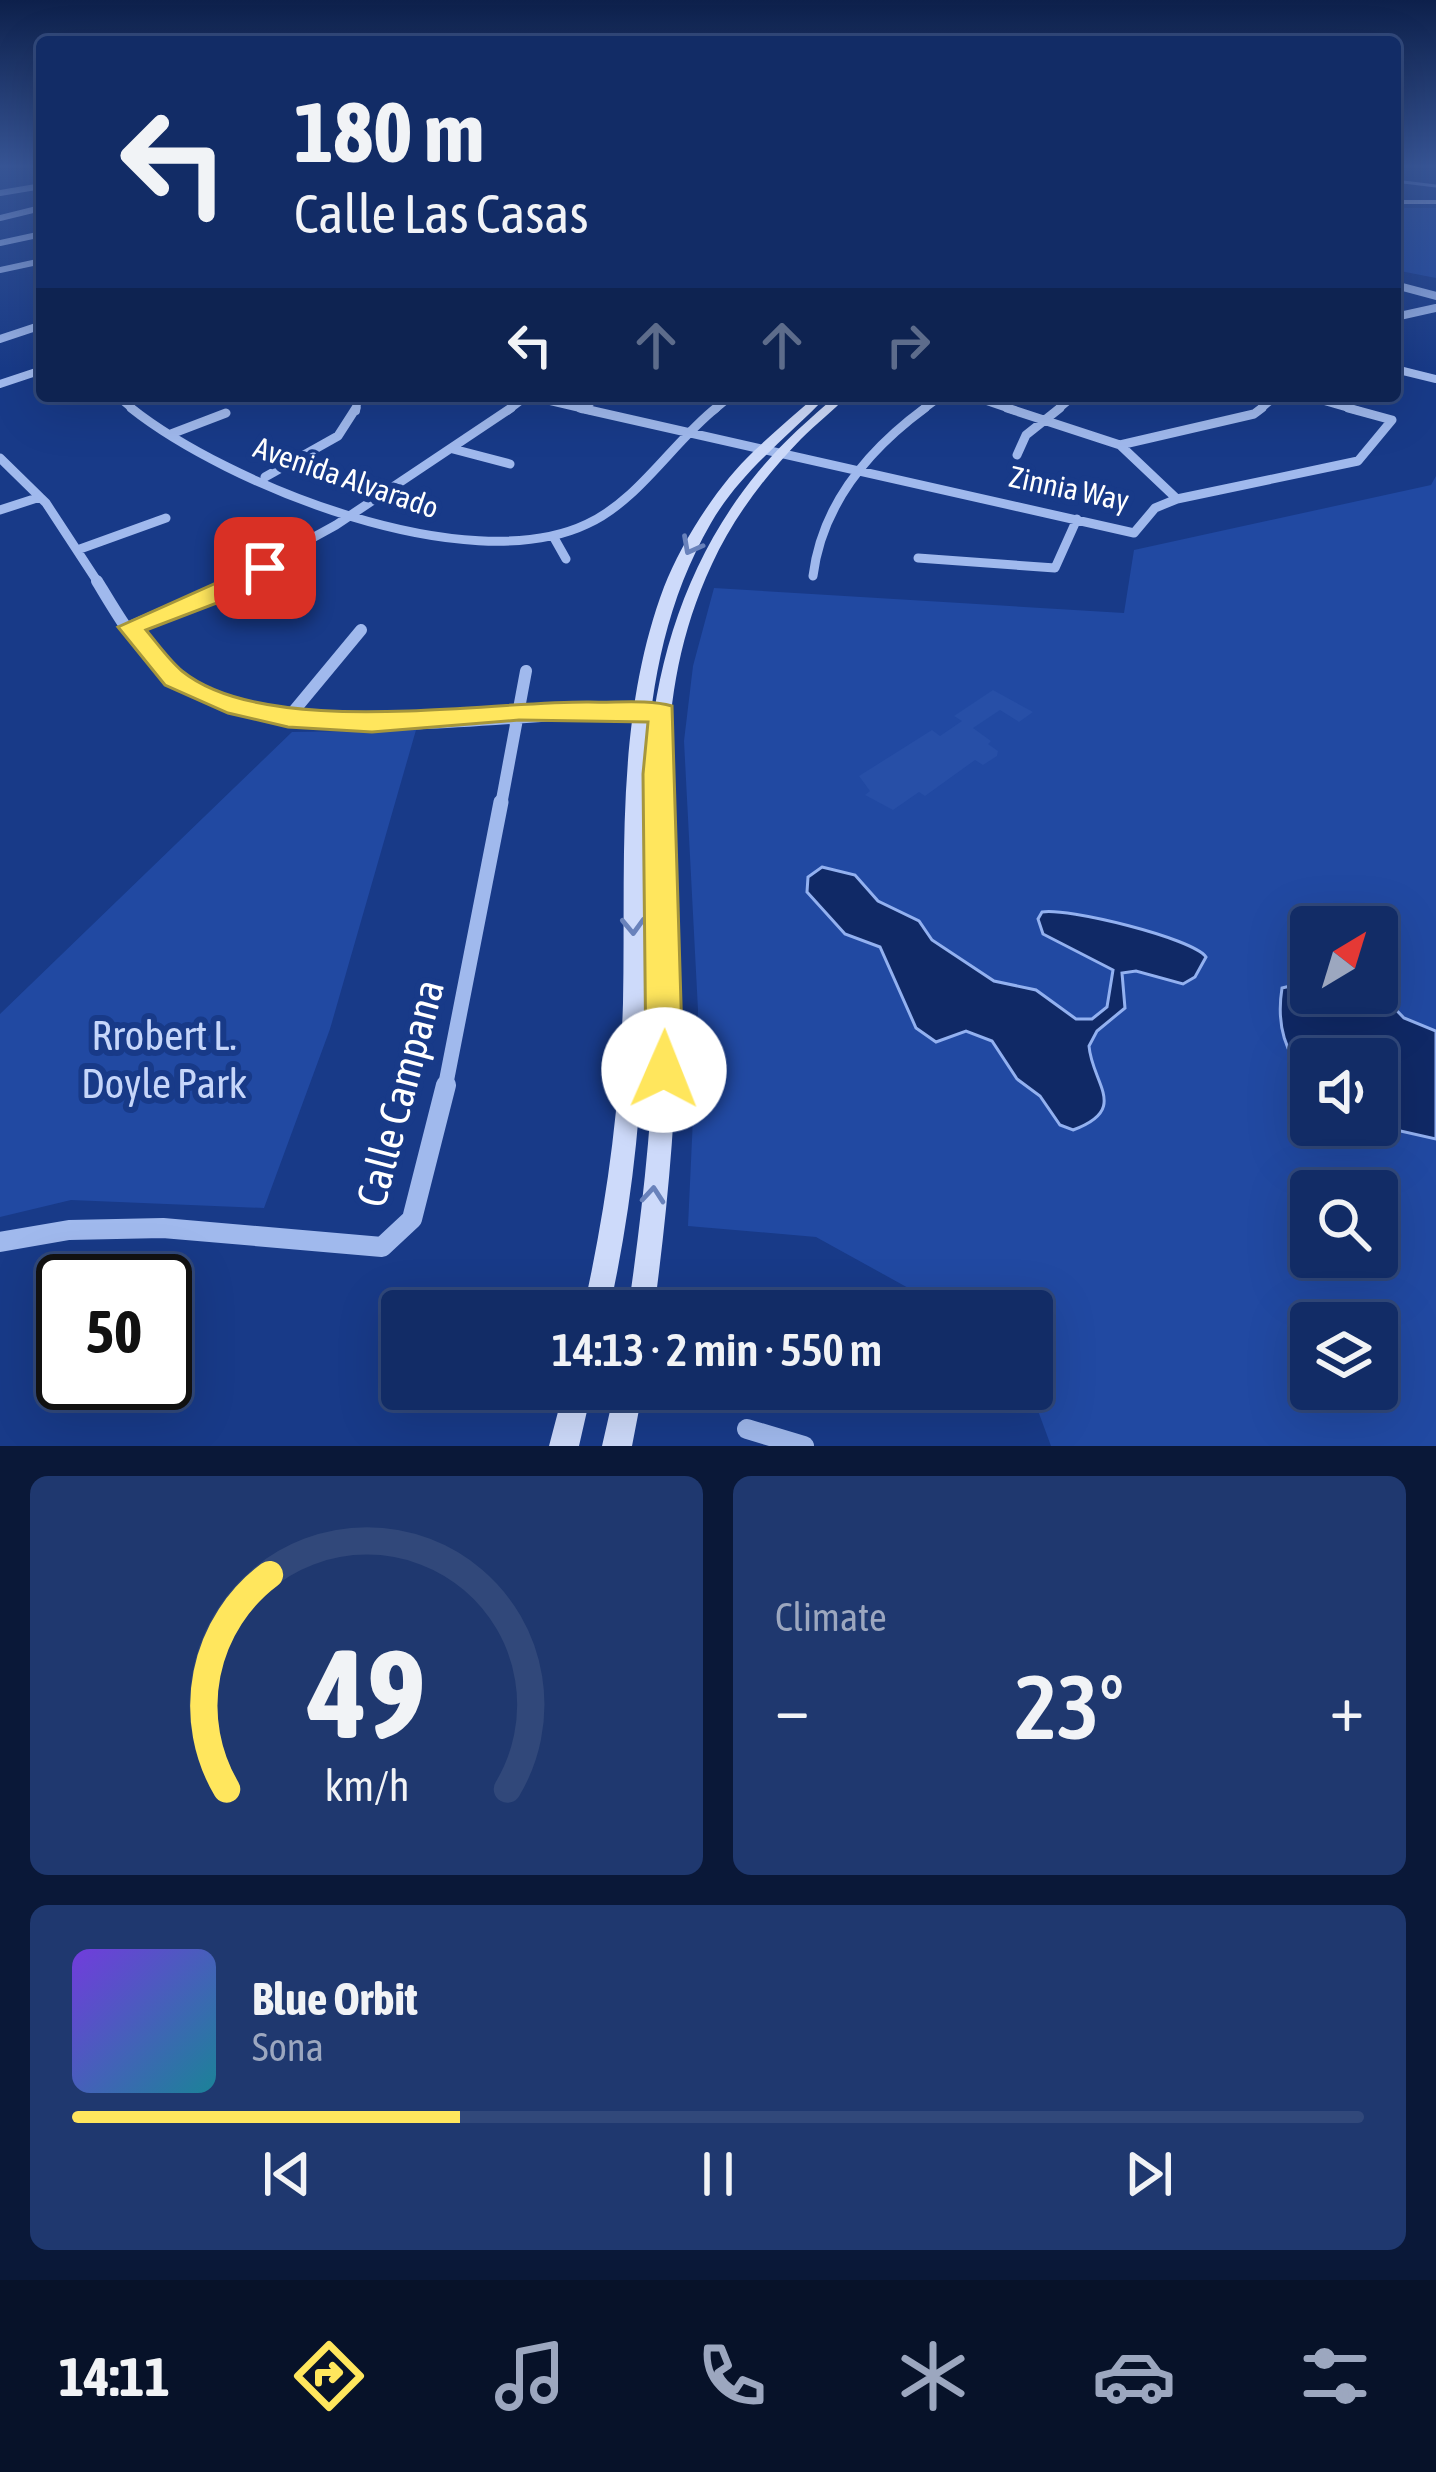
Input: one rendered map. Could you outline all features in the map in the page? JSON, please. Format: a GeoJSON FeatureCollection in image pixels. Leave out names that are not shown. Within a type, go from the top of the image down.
{"type":"FeatureCollection","features":[{"type":"Feature","properties":{"kind":"main road"},"geometry":{"type":"LineString","coordinates":[[600,1290],[620,1177],[630,1063],[632,776],[637,712],[649,652],[674,580],[706,518],[816,402]]}},
{"type":"Feature","properties":{"kind":"main road"},"geometry":{"type":"LineString","coordinates":[[643,1290],[664,1070],[657,774],[662,713],[695,580],[724,521],[767,454],[834,402]]}},
{"type":"Feature","properties":{"kind":"main road"},"geometry":{"type":"LineString","coordinates":[[637,712],[662,713]]}},
{"type":"Feature","properties":{"kind":"main road"},"geometry":{"type":"LineString","coordinates":[[564,1446],[573,1410]]}},
{"type":"Feature","properties":{"kind":"main road"},"geometry":{"type":"LineString","coordinates":[[616,1446],[624,1410]]}},
{"type":"Feature","properties":{"kind":"street"},"geometry":{"type":"LineString","coordinates":[[0,243],[36,235]]}},
{"type":"Feature","properties":{"kind":"street"},"geometry":{"type":"LineString","coordinates":[[0,270],[36,262]]}},
{"type":"Feature","properties":{"kind":"street"},"geometry":{"type":"LineString","coordinates":[[1401,286],[1436,296]]}},
{"type":"Feature","properties":{"kind":"street"},"geometry":{"type":"LineString","coordinates":[[1401,316],[1436,308]]}},
{"type":"Feature","properties":{"kind":"street"},"geometry":{"type":"LineString","coordinates":[[0,339],[36,327]]}},
{"type":"Feature","properties":{"kind":"street"},"geometry":{"type":"LineString","coordinates":[[1401,371],[1436,380]]}},
{"type":"Feature","properties":{"kind":"street"},"geometry":{"type":"LineString","coordinates":[[0,384],[36,372]]}},
{"type":"Feature","properties":{"kind":"street","name":"Avenida Alvarado"},"geometry":{"type":"LineString","coordinates":[[126,402],[172,434],[357,512],[454,539],[494,542],[553,536],[609,512],[685,434],[724,402]]}},
{"type":"Feature","properties":{"kind":"street"},"geometry":{"type":"LineString","coordinates":[[265,477],[346,429],[358,402]]}},
{"type":"Feature","properties":{"kind":"street"},"geometry":{"type":"LineString","coordinates":[[130,627],[236,584],[357,512],[520,402]]}},
{"type":"Feature","properties":{"kind":"street","name":"Zinnia Way"},"geometry":{"type":"LineString","coordinates":[[553,402],[857,474],[988,496],[1134,533],[1146,515],[1177,499],[1358,461],[1377,446],[1392,420],[1328,402]]}},
{"type":"Feature","properties":{"kind":"street"},"geometry":{"type":"LineString","coordinates":[[582,409],[591,402]]}},
{"type":"Feature","properties":{"kind":"street"},"geometry":{"type":"LineString","coordinates":[[813,576],[814,550],[857,474],[885,442],[934,402]]}},
{"type":"Feature","properties":{"kind":"street"},"geometry":{"type":"LineString","coordinates":[[992,402],[1120,445],[1177,499]]}},
{"type":"Feature","properties":{"kind":"street"},"geometry":{"type":"LineString","coordinates":[[1017,455],[1025,436],[1066,402]]}},
{"type":"Feature","properties":{"kind":"street"},"geometry":{"type":"LineString","coordinates":[[1120,445],[1254,415],[1269,402]]}},
{"type":"Feature","properties":{"kind":"street"},"geometry":{"type":"LineString","coordinates":[[172,434],[226,413]]}},
{"type":"Feature","properties":{"kind":"street"},"geometry":{"type":"LineString","coordinates":[[453,449],[510,464]]}},
{"type":"Feature","properties":{"kind":"street"},"geometry":{"type":"LineString","coordinates":[[0,458],[40,497],[130,627],[175,679],[238,706],[288,718],[372,723],[519,711],[637,712]]}},
{"type":"Feature","properties":{"kind":"street"},"geometry":{"type":"LineString","coordinates":[[0,510],[40,497]]}},
{"type":"Feature","properties":{"kind":"street"},"geometry":{"type":"LineString","coordinates":[[80,549],[166,518]]}},
{"type":"Feature","properties":{"kind":"street"},"geometry":{"type":"LineString","coordinates":[[918,558],[1055,568],[1077,519]]}},
{"type":"Feature","properties":{"kind":"street"},"geometry":{"type":"LineString","coordinates":[[553,536],[566,559]]}},
{"type":"Feature","properties":{"kind":"street"},"geometry":{"type":"LineString","coordinates":[[288,718],[361,630]]}},
{"type":"Feature","properties":{"kind":"street","name":"Calle Campana"},"geometry":{"type":"LineString","coordinates":[[0,1242],[36,1232],[100,1228],[333,1242],[371,1251],[395,1240],[412,1220],[452,1057],[526,671]]}},
{"type":"Feature","properties":{"kind":"street"},"geometry":{"type":"LineString","coordinates":[[747,1429],[804,1446]]}},
{"type":"Feature","properties":{"kind":"green space"},"geometry":{"type":"Polygon","coordinates":[[[1401,233],[1436,233],[1436,278],[1401,271],[1401,233]]]}},
{"type":"Feature","properties":{"kind":"green space"},"geometry":{"type":"Polygon","coordinates":[[[1436,476],[1436,1446],[1051,1446],[1038,1410],[1053,1410],[1053,1290],[912,1290],[816,1237],[688,1226],[698,1010],[684,741],[693,666],[714,588],[1124,613],[1134,550],[1431,485],[1436,476]]]}},
{"type":"Feature","properties":{"kind":"green space","name":"Rrobert L. Doyle Park"},"geometry":{"type":"Polygon","coordinates":[[[416,730],[330,1029],[264,1208],[71,1200],[0,1217],[0,1014],[292,732],[416,730]]]}},
{"type":"Feature","properties":{"kind":"shaded area"},"geometry":{"type":"Polygon","coordinates":[[[822,867],[855,875],[878,901],[919,921],[932,940],[994,981],[1036,990],[1076,1019],[1092,1019],[1107,1007],[1113,970],[1043,934],[1038,919],[1042,912],[1128,926],[1178,941],[1206,957],[1195,977],[1183,984],[1136,971],[1122,973],[1125,1008],[1097,1031],[1089,1046],[1104,1104],[1090,1122],[1073,1130],[1060,1125],[1040,1096],[1017,1079],[992,1041],[966,1031],[936,1042],[916,1028],[880,947],[845,934],[807,892],[808,877],[822,867]]]}},
{"type":"Feature","properties":{"kind":"shaded area"},"geometry":{"type":"Polygon","coordinates":[[[1290,986],[1290,1014],[1398,1012],[1436,1031],[1436,1139],[1398,1130],[1398,1038],[1290,1038],[1290,1051],[1280,1014],[1282,988],[1290,986]]]}},
{"type":"Feature","properties":{"kind":"building"},"geometry":{"type":"Polygon","coordinates":[[[993,690],[1033,712],[1019,722],[1000,710],[973,728],[991,741],[988,744],[998,751],[997,756],[983,765],[975,760],[925,796],[919,792],[893,810],[865,795],[870,791],[859,776],[932,730],[940,736],[962,721],[954,716],[993,690]]]}},
{"type":"Feature","properties":{"kind":"route"},"geometry":{"type":"LineString","coordinates":[[265,568],[208,598],[130,627],[149,656],[175,679],[238,706],[288,718],[372,723],[519,711],[662,713],[657,774],[666,975],[664,1070]]}}]}
